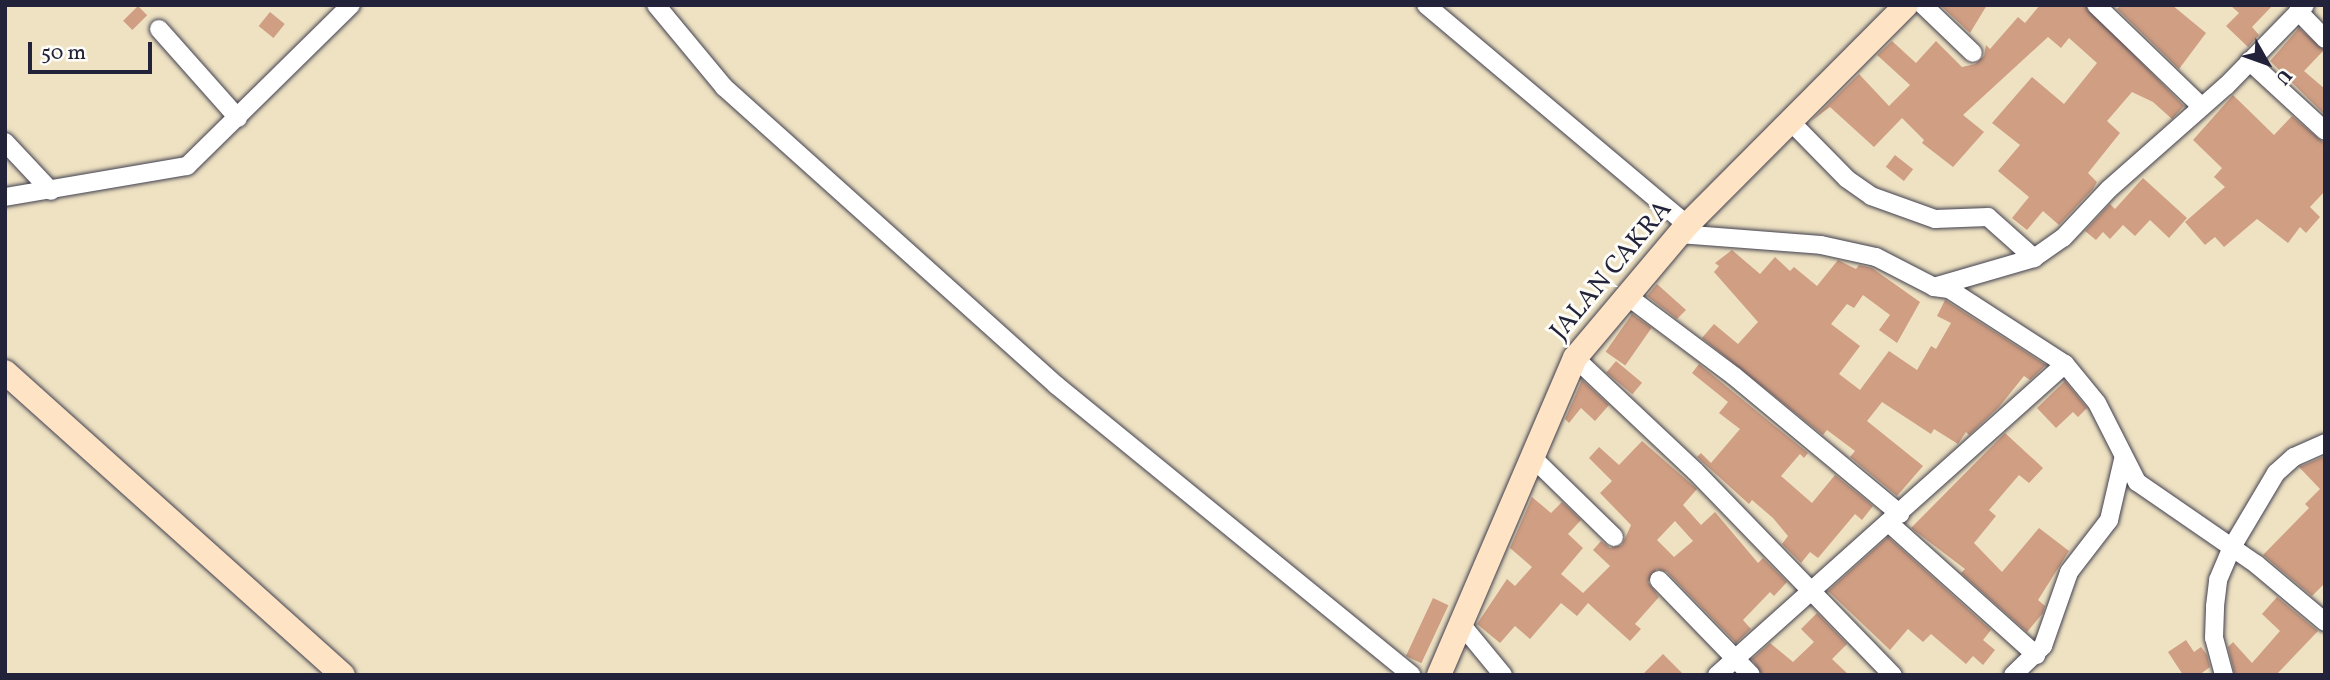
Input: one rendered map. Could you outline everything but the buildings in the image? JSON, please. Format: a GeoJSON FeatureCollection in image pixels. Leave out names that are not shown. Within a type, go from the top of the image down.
{"type":"FeatureCollection","features":[{"type":"Feature","properties":{"kind":"street"},"geometry":{"type":"LineString","coordinates":[[5,197],[187,166],[351,5]]}},
{"type":"Feature","properties":{"kind":"street"},"geometry":{"type":"LineString","coordinates":[[656,5],[724,87],[1056,385],[1412,675]]}},
{"type":"Feature","properties":{"kind":"street"},"geometry":{"type":"LineString","coordinates":[[1426,5],[1683,230],[1821,245],[1875,257],[1934,287],[1948,289],[2065,364],[2097,403],[2123,460],[2144,488],[2232,547],[2325,622]]}},
{"type":"Feature","properties":{"kind":"street","name":"JALAN CAKRA"},"geometry":{"type":"LineString","coordinates":[[1439,675],[1575,358],[1683,230],[1906,5]]}},
{"type":"Feature","properties":{"kind":"street"},"geometry":{"type":"LineString","coordinates":[[1923,5],[1973,53]]}},
{"type":"Feature","properties":{"kind":"street"},"geometry":{"type":"LineString","coordinates":[[2096,5],[2201,106]]}},
{"type":"Feature","properties":{"kind":"street"},"geometry":{"type":"LineString","coordinates":[[1934,287],[2034,258],[2063,238],[2109,189],[2249,61],[2301,8],[2325,39]]}},
{"type":"Feature","properties":{"kind":"street"},"geometry":{"type":"LineString","coordinates":[[159,29],[238,118]]}},
{"type":"Feature","properties":{"kind":"street"},"geometry":{"type":"LineString","coordinates":[[2249,61],[2325,131]]}},
{"type":"Feature","properties":{"kind":"street"},"geometry":{"type":"LineString","coordinates":[[1792,123],[1847,179],[1871,196],[1935,219],[1988,217],[2034,258]]}},
{"type":"Feature","properties":{"kind":"street"},"geometry":{"type":"LineString","coordinates":[[5,142],[51,191]]}},
{"type":"Feature","properties":{"kind":"street"},"geometry":{"type":"LineString","coordinates":[[1626,295],[1734,376],[1894,519],[2036,655]]}},
{"type":"Feature","properties":{"kind":"street"},"geometry":{"type":"LineString","coordinates":[[1575,358],[1623,399],[1893,675]]}},
{"type":"Feature","properties":{"kind":"street"},"geometry":{"type":"LineString","coordinates":[[1717,675],[2065,364]]}},
{"type":"Feature","properties":{"kind":"street"},"geometry":{"type":"LineString","coordinates":[[5,372],[343,675]]}},
{"type":"Feature","properties":{"kind":"street"},"geometry":{"type":"LineString","coordinates":[[2224,675],[2214,638],[2215,606],[2218,580],[2232,547],[2276,473],[2294,457],[2325,443]]}},
{"type":"Feature","properties":{"kind":"street"},"geometry":{"type":"LineString","coordinates":[[1531,456],[1614,537]]}},
{"type":"Feature","properties":{"kind":"street"},"geometry":{"type":"LineString","coordinates":[[2012,675],[2036,655],[2052,626],[2074,564],[2109,520],[2123,460]]}},
{"type":"Feature","properties":{"kind":"street"},"geometry":{"type":"LineString","coordinates":[[1659,580],[1737,657],[1751,675]]}},
{"type":"Feature","properties":{"kind":"street"},"geometry":{"type":"LineString","coordinates":[[1461,624],[1503,675]]}}]}
